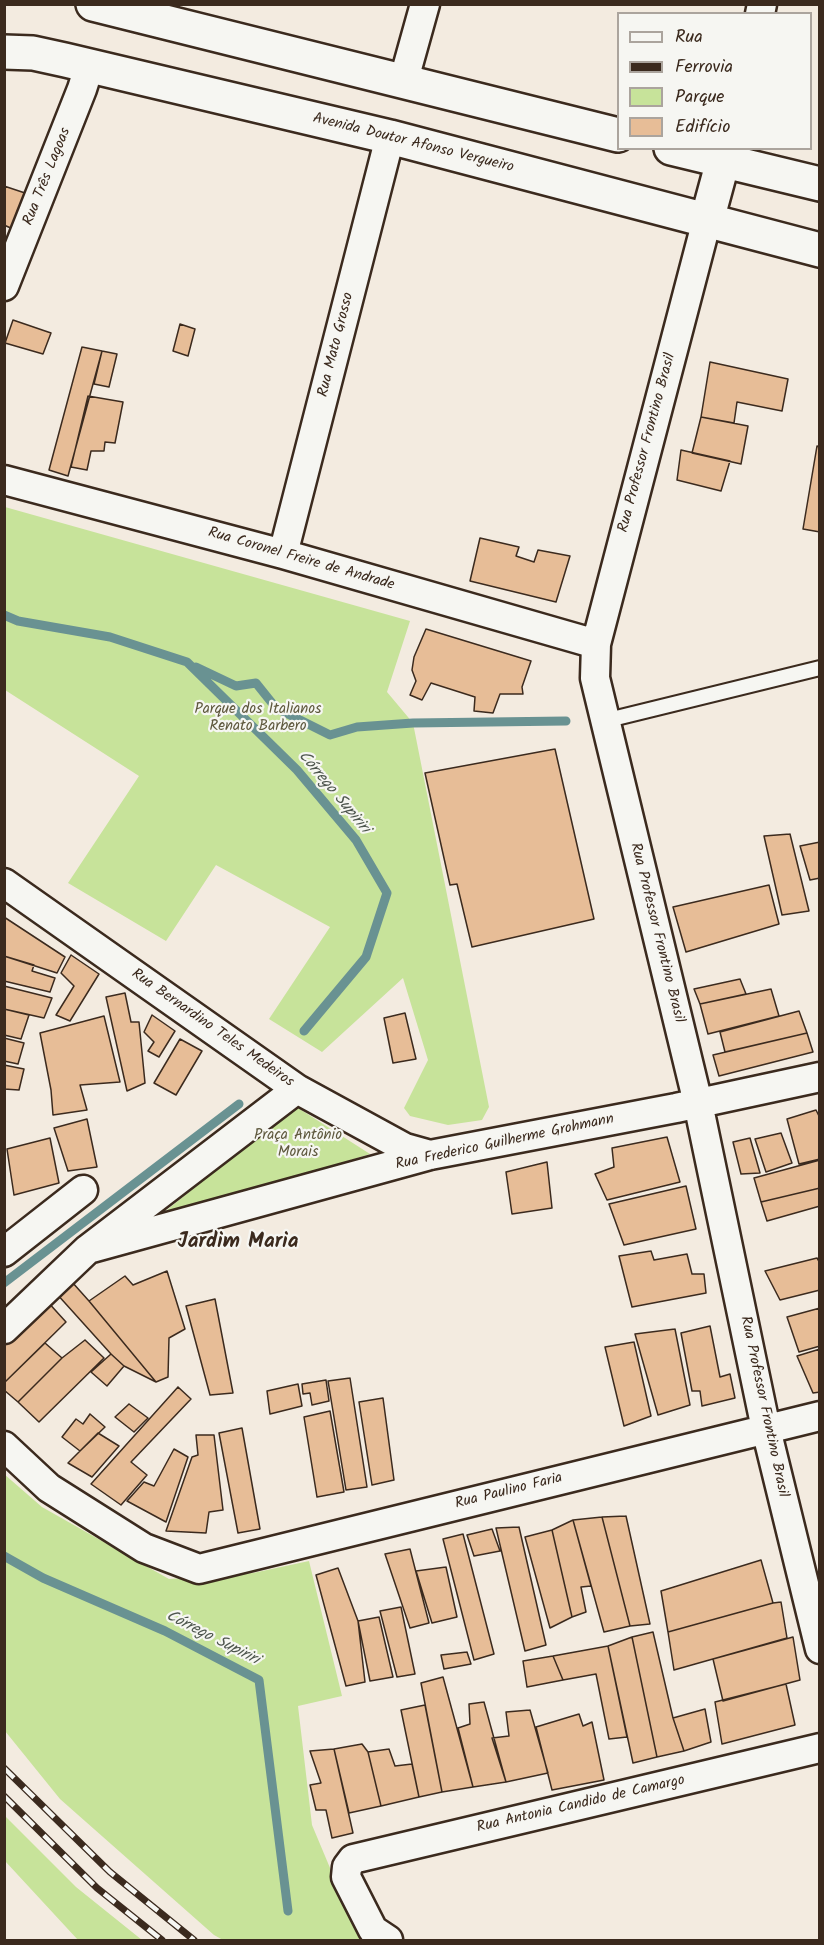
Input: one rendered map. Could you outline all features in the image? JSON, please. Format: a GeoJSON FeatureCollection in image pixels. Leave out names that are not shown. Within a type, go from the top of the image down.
{"type":"FeatureCollection","features":[{"type":"Feature","properties":{"kind":"main road"},"geometry":{"type":"LineString","coordinates":[[93,4],[617,135]]}},
{"type":"Feature","properties":{"kind":"main road","name":"Avenida Doutor Afonso Vergueiro"},"geometry":{"type":"LineString","coordinates":[[4,52],[33,53],[390,136],[819,250]]}},
{"type":"Feature","properties":{"kind":"main road"},"geometry":{"type":"LineString","coordinates":[[686,150],[724,155],[819,184]]}},
{"type":"Feature","properties":{"kind":"main road"},"geometry":{"type":"LineString","coordinates":[[707,220],[724,155]]}},
{"type":"Feature","properties":{"kind":"street"},"geometry":{"type":"LineString","coordinates":[[404,83],[425,4]]}},
{"type":"Feature","properties":{"kind":"street","name":"Rua Três Lagoas"},"geometry":{"type":"LineString","coordinates":[[4,286],[89,67]]}},
{"type":"Feature","properties":{"kind":"street","name":"Rua Mato Grosso"},"geometry":{"type":"LineString","coordinates":[[283,554],[390,136]]}},
{"type":"Feature","properties":{"kind":"street","name":"Rua Professor Frontino Brasil"},"geometry":{"type":"LineString","coordinates":[[707,220],[596,644],[595,678],[698,1103],[766,1429],[819,1649]]}},
{"type":"Feature","properties":{"kind":"street","name":"Rua Coronel Freire de Andrade"},"geometry":{"type":"LineString","coordinates":[[4,480],[283,554],[596,644]]}},
{"type":"Feature","properties":{"kind":"street","name":"Rua Bernardino Teles Medeiros"},"geometry":{"type":"LineString","coordinates":[[4,883],[297,1089],[405,1148],[430,1155]]}},
{"type":"Feature","properties":{"kind":"street","name":"Rua Frederico Guilherme Grohmann"},"geometry":{"type":"LineString","coordinates":[[88,1249],[430,1155],[819,1077]]}},
{"type":"Feature","properties":{"kind":"street","name":"Rua Frederico Guilherme Grohmann"},"geometry":{"type":"LineString","coordinates":[[4,1329],[88,1249],[297,1089]]}},
{"type":"Feature","properties":{"kind":"street"},"geometry":{"type":"LineString","coordinates":[[4,1252],[84,1190]]}},
{"type":"Feature","properties":{"kind":"street","name":"Rua Paulino Faria"},"geometry":{"type":"LineString","coordinates":[[4,1446],[49,1488],[144,1548],[200,1569],[819,1416]]}},
{"type":"Feature","properties":{"kind":"street","name":"Rua Antonia Candido de Camargo"},"geometry":{"type":"LineString","coordinates":[[388,1941],[373,1930],[346,1877],[347,1867],[353,1859],[819,1748]]}},
{"type":"Feature","properties":{"kind":"lane"},"geometry":{"type":"LineString","coordinates":[[604,721],[819,668]]}},
{"type":"Feature","properties":{"kind":"green space","name":"Parque dos Italianos Renato Barbero"},"geometry":{"type":"Polygon","coordinates":[[[5,507],[410,621],[387,692],[413,723],[489,1107],[482,1120],[448,1125],[410,1116],[404,1108],[428,1060],[403,978],[322,1052],[269,1019],[330,927],[216,865],[166,941],[68,883],[139,776],[5,690],[5,507]]]}},
{"type":"Feature","properties":{"kind":"green space","name":"Praça Antônio Morais"},"geometry":{"type":"Polygon","coordinates":[[[295,1106],[370,1154],[152,1222],[295,1106]]]}},
{"type":"Feature","properties":{"kind":"green space"},"geometry":{"type":"Polygon","coordinates":[[[4,1474],[42,1507],[169,1579],[253,1573],[309,1561],[342,1696],[298,1706],[312,1825],[359,1937],[363,1940],[223,1940],[214,1935],[60,1799],[5,1731],[4,1474]]]}},
{"type":"Feature","properties":{"kind":"green space"},"geometry":{"type":"Polygon","coordinates":[[[5,1816],[76,1887],[142,1940],[78,1940],[5,1861],[5,1816]]]}},
{"type":"Feature","properties":{"kind":"building"},"geometry":{"type":"Polygon","coordinates":[[[4,186],[28,194],[15,230],[4,225],[4,186]]]}},
{"type":"Feature","properties":{"kind":"building"},"geometry":{"type":"Polygon","coordinates":[[[13,320],[51,333],[43,354],[5,343],[13,320]]]}},
{"type":"Feature","properties":{"kind":"building"},"geometry":{"type":"Polygon","coordinates":[[[180,324],[195,329],[188,356],[173,351],[180,324]]]}},
{"type":"Feature","properties":{"kind":"building"},"geometry":{"type":"Polygon","coordinates":[[[82,347],[102,351],[68,476],[49,470],[82,347]]]}},
{"type":"Feature","properties":{"kind":"building"},"geometry":{"type":"Polygon","coordinates":[[[102,351],[117,354],[109,387],[94,384],[102,351]]]}},
{"type":"Feature","properties":{"kind":"building"},"geometry":{"type":"Polygon","coordinates":[[[710,362],[788,379],[782,411],[737,402],[734,423],[701,417],[710,362]]]}},
{"type":"Feature","properties":{"kind":"building"},"geometry":{"type":"Polygon","coordinates":[[[88,396],[123,402],[115,443],[105,442],[104,451],[91,451],[87,470],[71,467],[88,396]]]}},
{"type":"Feature","properties":{"kind":"building"},"geometry":{"type":"Polygon","coordinates":[[[701,417],[748,426],[741,464],[692,453],[701,417]]]}},
{"type":"Feature","properties":{"kind":"building"},"geometry":{"type":"Polygon","coordinates":[[[817,446],[820,447],[820,532],[803,529],[817,446]]]}},
{"type":"Feature","properties":{"kind":"building"},"geometry":{"type":"Polygon","coordinates":[[[681,450],[730,461],[721,491],[677,480],[681,450]]]}},
{"type":"Feature","properties":{"kind":"building"},"geometry":{"type":"Polygon","coordinates":[[[480,538],[519,547],[516,556],[534,562],[538,550],[570,556],[556,602],[470,581],[480,538]]]}},
{"type":"Feature","properties":{"kind":"building"},"geometry":{"type":"Polygon","coordinates":[[[426,629],[531,661],[522,687],[523,694],[500,694],[493,713],[474,711],[475,697],[431,683],[422,700],[410,695],[416,681],[412,670],[414,657],[426,629]]]}},
{"type":"Feature","properties":{"kind":"building"},"geometry":{"type":"Polygon","coordinates":[[[555,749],[594,919],[472,947],[457,884],[450,885],[425,773],[555,749]]]}},
{"type":"Feature","properties":{"kind":"building"},"geometry":{"type":"Polygon","coordinates":[[[790,834],[809,911],[782,915],[764,836],[790,834]]]}},
{"type":"Feature","properties":{"kind":"building"},"geometry":{"type":"Polygon","coordinates":[[[820,842],[820,878],[810,880],[800,846],[820,842]]]}},
{"type":"Feature","properties":{"kind":"building"},"geometry":{"type":"Polygon","coordinates":[[[769,885],[779,924],[686,952],[673,907],[769,885]]]}},
{"type":"Feature","properties":{"kind":"building"},"geometry":{"type":"Polygon","coordinates":[[[4,917],[65,957],[57,973],[4,956],[4,917]]]}},
{"type":"Feature","properties":{"kind":"building"},"geometry":{"type":"Polygon","coordinates":[[[71,955],[99,974],[70,1021],[56,1015],[74,986],[61,973],[71,955]]]}},
{"type":"Feature","properties":{"kind":"building"},"geometry":{"type":"Polygon","coordinates":[[[4,956],[34,965],[32,971],[55,978],[50,992],[4,981],[4,956]]]}},
{"type":"Feature","properties":{"kind":"building"},"geometry":{"type":"Polygon","coordinates":[[[740,979],[746,994],[700,1004],[694,989],[740,979]]]}},
{"type":"Feature","properties":{"kind":"building"},"geometry":{"type":"Polygon","coordinates":[[[4,986],[52,998],[44,1018],[4,1009],[4,986]]]}},
{"type":"Feature","properties":{"kind":"building"},"geometry":{"type":"Polygon","coordinates":[[[771,989],[779,1016],[708,1034],[700,1004],[771,989]]]}},
{"type":"Feature","properties":{"kind":"building"},"geometry":{"type":"Polygon","coordinates":[[[125,993],[131,1022],[139,1022],[145,1083],[127,1091],[106,997],[125,993]]]}},
{"type":"Feature","properties":{"kind":"building"},"geometry":{"type":"Polygon","coordinates":[[[4,1009],[29,1015],[21,1039],[4,1035],[4,1009]]]}},
{"type":"Feature","properties":{"kind":"building"},"geometry":{"type":"Polygon","coordinates":[[[799,1011],[807,1033],[725,1052],[720,1032],[799,1011]]]}},
{"type":"Feature","properties":{"kind":"building"},"geometry":{"type":"Polygon","coordinates":[[[405,1013],[416,1059],[393,1063],[384,1018],[405,1013]]]}},
{"type":"Feature","properties":{"kind":"building"},"geometry":{"type":"Polygon","coordinates":[[[152,1015],[175,1031],[159,1057],[148,1051],[154,1042],[144,1032],[152,1015]]]}},
{"type":"Feature","properties":{"kind":"building"},"geometry":{"type":"Polygon","coordinates":[[[104,1016],[120,1082],[80,1085],[87,1110],[53,1115],[51,1090],[40,1033],[104,1016]]]}},
{"type":"Feature","properties":{"kind":"building"},"geometry":{"type":"Polygon","coordinates":[[[807,1033],[813,1052],[719,1076],[713,1055],[807,1033]]]}},
{"type":"Feature","properties":{"kind":"building"},"geometry":{"type":"Polygon","coordinates":[[[4,1038],[24,1043],[18,1064],[4,1061],[4,1038]]]}},
{"type":"Feature","properties":{"kind":"building"},"geometry":{"type":"Polygon","coordinates":[[[180,1039],[202,1051],[176,1095],[154,1083],[180,1039]]]}},
{"type":"Feature","properties":{"kind":"building"},"geometry":{"type":"Polygon","coordinates":[[[4,1065],[24,1069],[19,1090],[4,1089],[4,1065]]]}},
{"type":"Feature","properties":{"kind":"building"},"geometry":{"type":"Polygon","coordinates":[[[816,1110],[820,1118],[820,1159],[799,1164],[787,1119],[816,1110]]]}},
{"type":"Feature","properties":{"kind":"building"},"geometry":{"type":"Polygon","coordinates":[[[87,1119],[97,1167],[68,1171],[54,1128],[87,1119]]]}},
{"type":"Feature","properties":{"kind":"building"},"geometry":{"type":"Polygon","coordinates":[[[781,1133],[792,1163],[766,1172],[755,1139],[781,1133]]]}},
{"type":"Feature","properties":{"kind":"building"},"geometry":{"type":"Polygon","coordinates":[[[667,1137],[680,1182],[607,1200],[595,1174],[614,1167],[612,1148],[667,1137]]]}},
{"type":"Feature","properties":{"kind":"building"},"geometry":{"type":"Polygon","coordinates":[[[50,1138],[59,1183],[14,1195],[7,1149],[50,1138]]]}},
{"type":"Feature","properties":{"kind":"building"},"geometry":{"type":"Polygon","coordinates":[[[750,1138],[760,1173],[741,1174],[733,1142],[750,1138]]]}},
{"type":"Feature","properties":{"kind":"building"},"geometry":{"type":"Polygon","coordinates":[[[820,1160],[820,1188],[761,1202],[754,1178],[820,1160]]]}},
{"type":"Feature","properties":{"kind":"building"},"geometry":{"type":"Polygon","coordinates":[[[547,1162],[552,1208],[512,1214],[506,1172],[547,1162]]]}},
{"type":"Feature","properties":{"kind":"building"},"geometry":{"type":"Polygon","coordinates":[[[686,1186],[696,1229],[624,1245],[609,1204],[686,1186]]]}},
{"type":"Feature","properties":{"kind":"building"},"geometry":{"type":"Polygon","coordinates":[[[820,1188],[820,1206],[767,1221],[761,1202],[820,1188]]]}},
{"type":"Feature","properties":{"kind":"building"},"geometry":{"type":"Polygon","coordinates":[[[651,1251],[654,1260],[687,1254],[692,1274],[704,1274],[706,1293],[632,1307],[619,1256],[651,1251]]]}},
{"type":"Feature","properties":{"kind":"building"},"geometry":{"type":"Polygon","coordinates":[[[817,1258],[820,1263],[820,1290],[780,1300],[765,1271],[817,1258]]]}},
{"type":"Feature","properties":{"kind":"building"},"geometry":{"type":"Polygon","coordinates":[[[167,1271],[185,1329],[169,1338],[168,1377],[156,1382],[89,1301],[125,1276],[133,1285],[167,1271]]]}},
{"type":"Feature","properties":{"kind":"building"},"geometry":{"type":"Polygon","coordinates":[[[72,1282],[156,1382],[124,1366],[56,1293],[72,1282]]]}},
{"type":"Feature","properties":{"kind":"building"},"geometry":{"type":"Polygon","coordinates":[[[215,1299],[233,1393],[210,1395],[186,1306],[215,1299]]]}},
{"type":"Feature","properties":{"kind":"building"},"geometry":{"type":"Polygon","coordinates":[[[46,1300],[66,1322],[4,1383],[4,1342],[46,1300]]]}},
{"type":"Feature","properties":{"kind":"building"},"geometry":{"type":"Polygon","coordinates":[[[820,1308],[820,1346],[799,1352],[787,1317],[820,1308]]]}},
{"type":"Feature","properties":{"kind":"building"},"geometry":{"type":"Polygon","coordinates":[[[710,1326],[720,1377],[730,1374],[735,1398],[702,1406],[700,1391],[692,1391],[681,1333],[710,1326]]]}},
{"type":"Feature","properties":{"kind":"building"},"geometry":{"type":"Polygon","coordinates":[[[675,1329],[690,1405],[658,1415],[635,1334],[675,1329]]]}},
{"type":"Feature","properties":{"kind":"building"},"geometry":{"type":"Polygon","coordinates":[[[85,1340],[104,1358],[39,1422],[18,1402],[62,1358],[85,1340]]]}},
{"type":"Feature","properties":{"kind":"building"},"geometry":{"type":"Polygon","coordinates":[[[634,1342],[651,1416],[624,1426],[605,1347],[634,1342]]]}},
{"type":"Feature","properties":{"kind":"building"},"geometry":{"type":"Polygon","coordinates":[[[45,1343],[62,1358],[18,1402],[4,1390],[4,1383],[45,1343]]]}},
{"type":"Feature","properties":{"kind":"building"},"geometry":{"type":"Polygon","coordinates":[[[820,1349],[820,1392],[813,1393],[797,1356],[820,1349]]]}},
{"type":"Feature","properties":{"kind":"building"},"geometry":{"type":"Polygon","coordinates":[[[111,1354],[124,1366],[107,1386],[91,1372],[111,1354]]]}},
{"type":"Feature","properties":{"kind":"building"},"geometry":{"type":"Polygon","coordinates":[[[350,1378],[367,1487],[346,1490],[328,1381],[350,1378]]]}},
{"type":"Feature","properties":{"kind":"building"},"geometry":{"type":"Polygon","coordinates":[[[326,1380],[329,1401],[312,1405],[310,1393],[303,1394],[302,1384],[326,1380]]]}},
{"type":"Feature","properties":{"kind":"building"},"geometry":{"type":"Polygon","coordinates":[[[298,1384],[302,1406],[270,1414],[267,1391],[298,1384]]]}},
{"type":"Feature","properties":{"kind":"building"},"geometry":{"type":"Polygon","coordinates":[[[178,1387],[191,1399],[131,1462],[147,1475],[121,1505],[91,1484],[178,1387]]]}},
{"type":"Feature","properties":{"kind":"building"},"geometry":{"type":"Polygon","coordinates":[[[383,1398],[394,1480],[372,1485],[359,1402],[383,1398]]]}},
{"type":"Feature","properties":{"kind":"building"},"geometry":{"type":"Polygon","coordinates":[[[129,1404],[148,1418],[134,1432],[115,1417],[129,1404]]]}},
{"type":"Feature","properties":{"kind":"building"},"geometry":{"type":"Polygon","coordinates":[[[330,1411],[344,1492],[317,1497],[304,1417],[330,1411]]]}},
{"type":"Feature","properties":{"kind":"building"},"geometry":{"type":"Polygon","coordinates":[[[90,1414],[105,1427],[80,1451],[62,1437],[76,1419],[83,1424],[90,1414]]]}},
{"type":"Feature","properties":{"kind":"building"},"geometry":{"type":"Polygon","coordinates":[[[242,1428],[260,1529],[238,1533],[219,1433],[242,1428]]]}},
{"type":"Feature","properties":{"kind":"building"},"geometry":{"type":"Polygon","coordinates":[[[98,1433],[119,1446],[92,1477],[68,1463],[98,1433]]]}},
{"type":"Feature","properties":{"kind":"building"},"geometry":{"type":"Polygon","coordinates":[[[196,1435],[214,1435],[223,1510],[209,1512],[206,1533],[166,1531],[192,1457],[198,1455],[196,1435]]]}},
{"type":"Feature","properties":{"kind":"building"},"geometry":{"type":"Polygon","coordinates":[[[174,1449],[188,1457],[166,1522],[127,1501],[144,1482],[154,1486],[174,1449]]]}},
{"type":"Feature","properties":{"kind":"building"},"geometry":{"type":"Polygon","coordinates":[[[626,1516],[650,1624],[630,1626],[602,1517],[626,1516]]]}},
{"type":"Feature","properties":{"kind":"building"},"geometry":{"type":"Polygon","coordinates":[[[602,1517],[630,1626],[604,1632],[573,1520],[602,1517]]]}},
{"type":"Feature","properties":{"kind":"building"},"geometry":{"type":"Polygon","coordinates":[[[573,1520],[591,1586],[581,1587],[586,1612],[572,1617],[552,1530],[573,1520]]]}},
{"type":"Feature","properties":{"kind":"building"},"geometry":{"type":"Polygon","coordinates":[[[519,1527],[546,1645],[525,1651],[496,1528],[519,1527]]]}},
{"type":"Feature","properties":{"kind":"building"},"geometry":{"type":"Polygon","coordinates":[[[492,1529],[500,1551],[474,1556],[467,1535],[492,1529]]]}},
{"type":"Feature","properties":{"kind":"building"},"geometry":{"type":"Polygon","coordinates":[[[552,1530],[572,1617],[550,1628],[525,1537],[552,1530]]]}},
{"type":"Feature","properties":{"kind":"building"},"geometry":{"type":"Polygon","coordinates":[[[463,1534],[494,1654],[474,1660],[443,1539],[463,1534]]]}},
{"type":"Feature","properties":{"kind":"building"},"geometry":{"type":"Polygon","coordinates":[[[410,1549],[429,1623],[410,1628],[385,1554],[410,1549]]]}},
{"type":"Feature","properties":{"kind":"building"},"geometry":{"type":"Polygon","coordinates":[[[761,1560],[773,1603],[668,1632],[661,1591],[761,1560]]]}},
{"type":"Feature","properties":{"kind":"building"},"geometry":{"type":"Polygon","coordinates":[[[446,1567],[457,1617],[432,1623],[416,1571],[446,1567]]]}},
{"type":"Feature","properties":{"kind":"building"},"geometry":{"type":"Polygon","coordinates":[[[338,1568],[358,1621],[365,1682],[346,1686],[316,1575],[338,1568]]]}},
{"type":"Feature","properties":{"kind":"building"},"geometry":{"type":"Polygon","coordinates":[[[781,1602],[787,1638],[674,1670],[668,1632],[781,1602]]]}},
{"type":"Feature","properties":{"kind":"building"},"geometry":{"type":"Polygon","coordinates":[[[401,1607],[415,1674],[397,1677],[380,1611],[401,1607]]]}},
{"type":"Feature","properties":{"kind":"building"},"geometry":{"type":"Polygon","coordinates":[[[379,1617],[393,1677],[370,1681],[358,1621],[379,1617]]]}},
{"type":"Feature","properties":{"kind":"building"},"geometry":{"type":"Polygon","coordinates":[[[653,1632],[673,1718],[684,1751],[657,1757],[632,1637],[653,1632]]]}},
{"type":"Feature","properties":{"kind":"building"},"geometry":{"type":"Polygon","coordinates":[[[632,1637],[657,1757],[633,1763],[608,1646],[632,1637]]]}},
{"type":"Feature","properties":{"kind":"building"},"geometry":{"type":"Polygon","coordinates":[[[793,1637],[800,1680],[723,1701],[713,1659],[793,1637]]]}},
{"type":"Feature","properties":{"kind":"building"},"geometry":{"type":"Polygon","coordinates":[[[608,1646],[627,1737],[609,1739],[596,1674],[563,1680],[553,1656],[608,1646]]]}},
{"type":"Feature","properties":{"kind":"building"},"geometry":{"type":"Polygon","coordinates":[[[467,1652],[471,1664],[444,1669],[441,1655],[467,1652]]]}},
{"type":"Feature","properties":{"kind":"building"},"geometry":{"type":"Polygon","coordinates":[[[553,1656],[563,1680],[527,1687],[523,1661],[553,1656]]]}},
{"type":"Feature","properties":{"kind":"building"},"geometry":{"type":"Polygon","coordinates":[[[443,1677],[473,1787],[442,1792],[421,1683],[443,1677]]]}},
{"type":"Feature","properties":{"kind":"building"},"geometry":{"type":"Polygon","coordinates":[[[786,1684],[795,1725],[722,1744],[715,1702],[786,1684]]]}},
{"type":"Feature","properties":{"kind":"building"},"geometry":{"type":"Polygon","coordinates":[[[484,1702],[506,1782],[473,1787],[458,1728],[470,1724],[469,1704],[484,1702]]]}},
{"type":"Feature","properties":{"kind":"building"},"geometry":{"type":"Polygon","coordinates":[[[425,1705],[442,1792],[419,1797],[401,1710],[425,1705]]]}},
{"type":"Feature","properties":{"kind":"building"},"geometry":{"type":"Polygon","coordinates":[[[705,1709],[711,1742],[684,1751],[673,1718],[705,1709]]]}},
{"type":"Feature","properties":{"kind":"building"},"geometry":{"type":"Polygon","coordinates":[[[530,1710],[548,1773],[506,1782],[492,1738],[509,1736],[506,1712],[530,1710]]]}},
{"type":"Feature","properties":{"kind":"building"},"geometry":{"type":"Polygon","coordinates":[[[579,1714],[583,1726],[592,1722],[604,1780],[552,1790],[536,1727],[579,1714]]]}},
{"type":"Feature","properties":{"kind":"building"},"geometry":{"type":"Polygon","coordinates":[[[362,1744],[368,1752],[381,1806],[349,1813],[334,1749],[362,1744]]]}},
{"type":"Feature","properties":{"kind":"building"},"geometry":{"type":"Polygon","coordinates":[[[334,1749],[353,1833],[332,1838],[326,1810],[316,1810],[310,1785],[321,1783],[310,1751],[334,1749]]]}},
{"type":"Feature","properties":{"kind":"building"},"geometry":{"type":"Polygon","coordinates":[[[389,1749],[395,1766],[412,1764],[419,1797],[381,1806],[368,1752],[389,1749]]]}},
{"type":"Feature","properties":{"kind":"waterway","name":"Córrego Supiriri"},"geometry":{"type":"LineString","coordinates":[[4,615],[18,621],[110,637],[187,662],[297,770],[356,840],[387,893],[366,957],[304,1031]]}},
{"type":"Feature","properties":{"kind":"waterway"},"geometry":{"type":"LineString","coordinates":[[196,667],[236,686],[256,683],[276,708],[330,735],[357,727],[413,723],[566,721]]}},
{"type":"Feature","properties":{"kind":"waterway","name":"Córrego Supiriri"},"geometry":{"type":"LineString","coordinates":[[4,1283],[239,1104]]}},
{"type":"Feature","properties":{"kind":"waterway","name":"Córrego Supiriri"},"geometry":{"type":"LineString","coordinates":[[4,1556],[43,1578],[165,1631],[259,1680],[288,1911]]}},
{"type":"Feature","properties":{"kind":"railway"},"geometry":{"type":"LineString","coordinates":[[4,1768],[110,1872],[194,1940]]}},
{"type":"Feature","properties":{"kind":"railway"},"geometry":{"type":"LineString","coordinates":[[4,1796],[97,1888],[162,1940]]}},
{"type":"Feature","properties":{"kind":"district","name":"Jardim Maria"},"geometry":{"type":"Point","coordinates":[238,1243]}}]}
